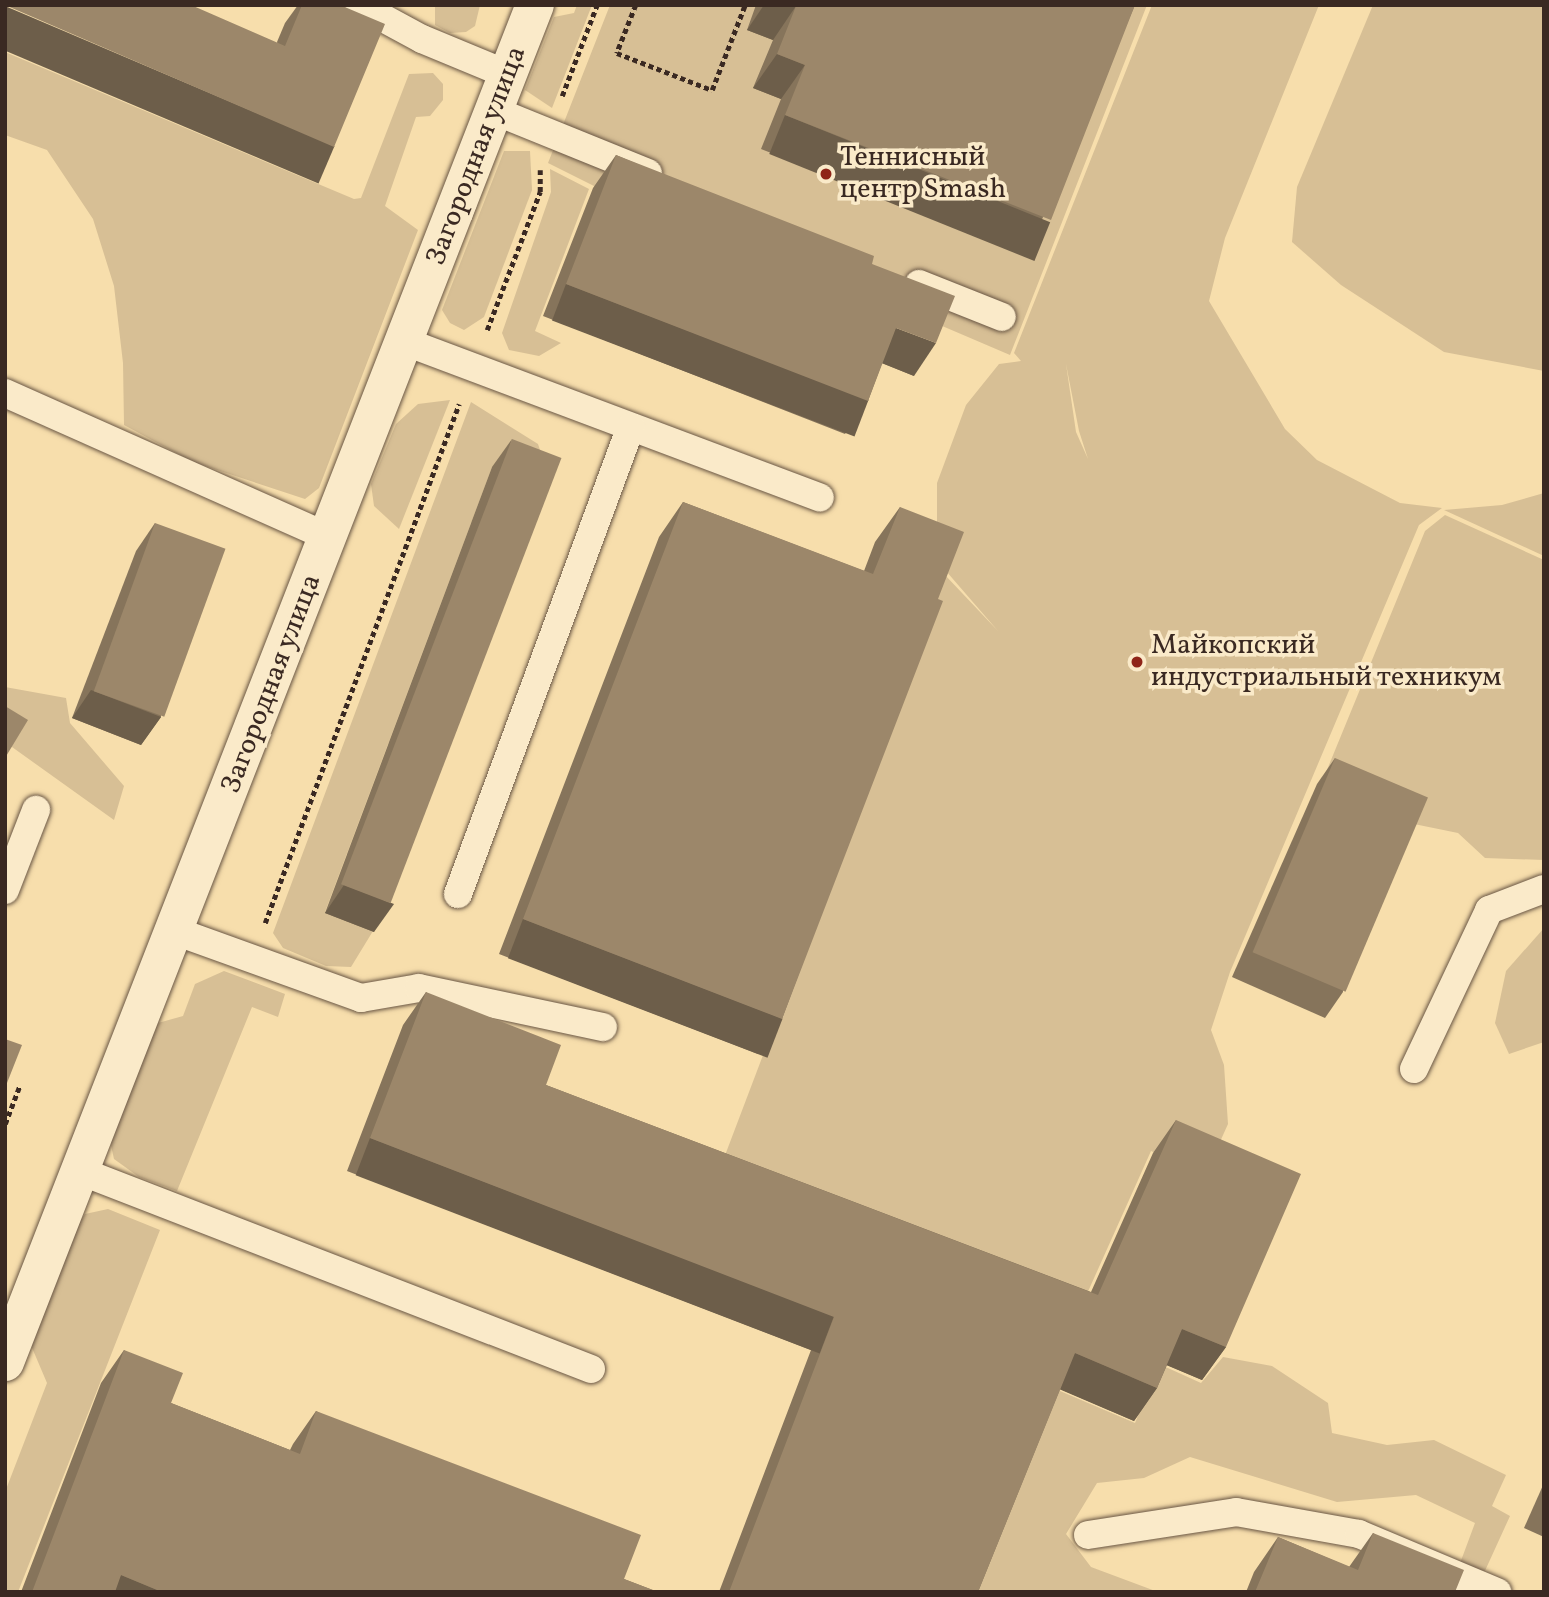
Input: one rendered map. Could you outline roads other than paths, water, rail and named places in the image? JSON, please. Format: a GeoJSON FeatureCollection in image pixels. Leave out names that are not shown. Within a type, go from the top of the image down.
{"type":"FeatureCollection","features":[{"type":"Feature","properties":{"kind":"street","name":"Загородная улица"},"geometry":{"type":"LineString","coordinates":[[5,1362],[14,1314],[80,1171],[330,538],[535,5]]}},
{"type":"Feature","properties":{"kind":"lane"},"geometry":{"type":"LineString","coordinates":[[359,5],[422,39],[509,75]]}},
{"type":"Feature","properties":{"kind":"lane"},"geometry":{"type":"LineString","coordinates":[[495,111],[671,183]]}},
{"type":"Feature","properties":{"kind":"lane"},"geometry":{"type":"LineString","coordinates":[[887,271],[1002,317]]}},
{"type":"Feature","properties":{"kind":"lane"},"geometry":{"type":"LineString","coordinates":[[406,342],[820,498]]}},
{"type":"Feature","properties":{"kind":"lane"},"geometry":{"type":"LineString","coordinates":[[5,393],[330,538]]}},
{"type":"Feature","properties":{"kind":"lane"},"geometry":{"type":"LineString","coordinates":[[458,894],[631,427]]}},
{"type":"Feature","properties":{"kind":"lane"},"geometry":{"type":"LineString","coordinates":[[5,890],[36,810]]}},
{"type":"Feature","properties":{"kind":"lane"},"geometry":{"type":"LineString","coordinates":[[1414,1069],[1489,910],[1544,889]]}},
{"type":"Feature","properties":{"kind":"lane"},"geometry":{"type":"LineString","coordinates":[[175,931],[361,998],[419,988],[603,1027]]}},
{"type":"Feature","properties":{"kind":"lane"},"geometry":{"type":"LineString","coordinates":[[80,1171],[591,1368]]}},
{"type":"Feature","properties":{"kind":"lane"},"geometry":{"type":"LineString","coordinates":[[1088,1535],[1236,1513],[1359,1534],[1497,1592]]}},
{"type":"Feature","properties":{"kind":"place","name":"Теннисный центр Smash"},"geometry":{"type":"Point","coordinates":[826,174]}},
{"type":"Feature","properties":{"kind":"place","name":"Майкопский индустриальный техникум"},"geometry":{"type":"Point","coordinates":[1137,662]}}]}
